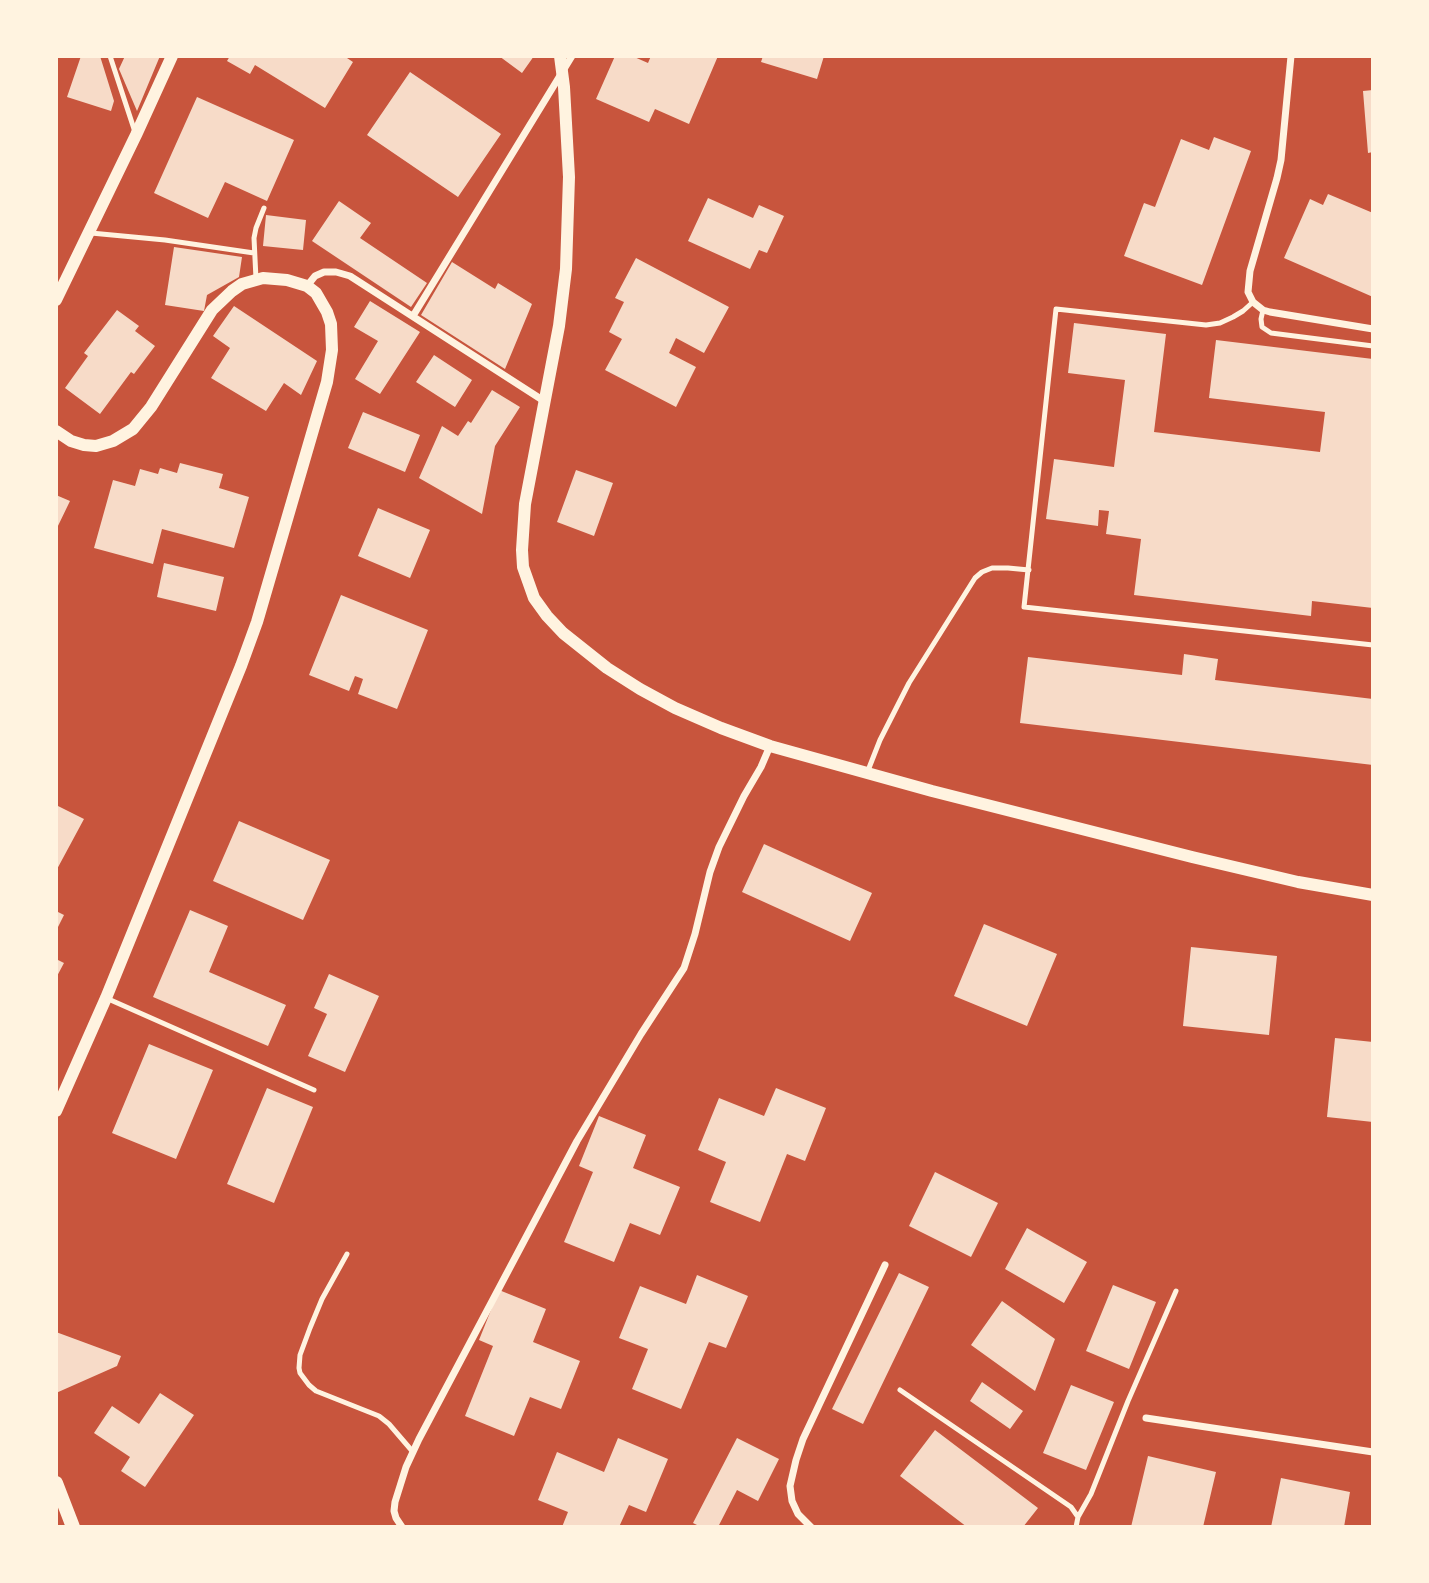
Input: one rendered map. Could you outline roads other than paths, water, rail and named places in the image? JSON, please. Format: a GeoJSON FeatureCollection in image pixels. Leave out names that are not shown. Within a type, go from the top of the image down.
{"type":"FeatureCollection","features":[{"type":"Feature","properties":{"kind":"main road"},"geometry":{"type":"LineString","coordinates":[[56,1483],[73,1527]]}},
{"type":"Feature","properties":{"kind":"main road"},"geometry":{"type":"LineString","coordinates":[[56,1496],[68,1510]]}},
{"type":"Feature","properties":{"kind":"street"},"geometry":{"type":"LineString","coordinates":[[56,300],[172,56]]}},
{"type":"Feature","properties":{"kind":"street"},"geometry":{"type":"LineString","coordinates":[[560,56],[569,177],[566,269],[559,326],[529,479],[523,528],[523,567],[534,598],[562,633],[607,668],[640,689],[675,708],[770,746],[1192,857],[1298,882],[1373,895]]}},
{"type":"Feature","properties":{"kind":"street"},"geometry":{"type":"LineString","coordinates":[[413,316],[572,56]]}},
{"type":"Feature","properties":{"kind":"street"},"geometry":{"type":"LineString","coordinates":[[1291,56],[1277,178],[1248,279],[1248,292],[1253,302],[1263,310],[1373,329]]}},
{"type":"Feature","properties":{"kind":"street"},"geometry":{"type":"LineString","coordinates":[[307,286],[319,274],[336,272],[356,280],[544,401]]}},
{"type":"Feature","properties":{"kind":"street"},"geometry":{"type":"LineString","coordinates":[[56,431],[71,441],[96,446],[113,441],[133,429],[164,388],[212,310],[242,284],[256,279],[288,280],[307,286],[316,293],[331,324],[330,365],[257,622],[106,998],[56,1111]]}},
{"type":"Feature","properties":{"kind":"street"},"geometry":{"type":"LineString","coordinates":[[402,1527],[394,1511],[395,1502],[413,1452],[441,1394],[577,1141],[684,968],[719,847],[770,746]]}},
{"type":"Feature","properties":{"kind":"street"},"geometry":{"type":"LineString","coordinates":[[811,1527],[798,1514],[790,1493],[799,1449],[884,1265]]}},
{"type":"Feature","properties":{"kind":"street"},"geometry":{"type":"LineString","coordinates":[[1146,1418],[1373,1452]]}},
{"type":"Feature","properties":{"kind":"lane"},"geometry":{"type":"LineString","coordinates":[[110,56],[136,135]]}},
{"type":"Feature","properties":{"kind":"lane"},"geometry":{"type":"LineString","coordinates":[[256,279],[256,228],[264,208]]}},
{"type":"Feature","properties":{"kind":"lane"},"geometry":{"type":"LineString","coordinates":[[89,232],[254,253]]}},
{"type":"Feature","properties":{"kind":"lane"},"geometry":{"type":"LineString","coordinates":[[1253,302],[1233,317],[1206,325],[1056,309],[1024,607],[1373,645]]}},
{"type":"Feature","properties":{"kind":"lane"},"geometry":{"type":"LineString","coordinates":[[1263,310],[1262,327],[1271,334],[1373,346]]}},
{"type":"Feature","properties":{"kind":"lane"},"geometry":{"type":"LineString","coordinates":[[867,773],[909,682],[975,578],[992,568],[1028,570]]}},
{"type":"Feature","properties":{"kind":"lane"},"geometry":{"type":"LineString","coordinates":[[106,998],[314,1090]]}},
{"type":"Feature","properties":{"kind":"lane"},"geometry":{"type":"LineString","coordinates":[[347,1254],[322,1298],[306,1337],[299,1362],[300,1373],[316,1391],[379,1416],[413,1452]]}},
{"type":"Feature","properties":{"kind":"lane"},"geometry":{"type":"LineString","coordinates":[[1076,1527],[1177,1291]]}},
{"type":"Feature","properties":{"kind":"lane"},"geometry":{"type":"LineString","coordinates":[[900,1390],[1071,1507],[1078,1517]]}}]}
